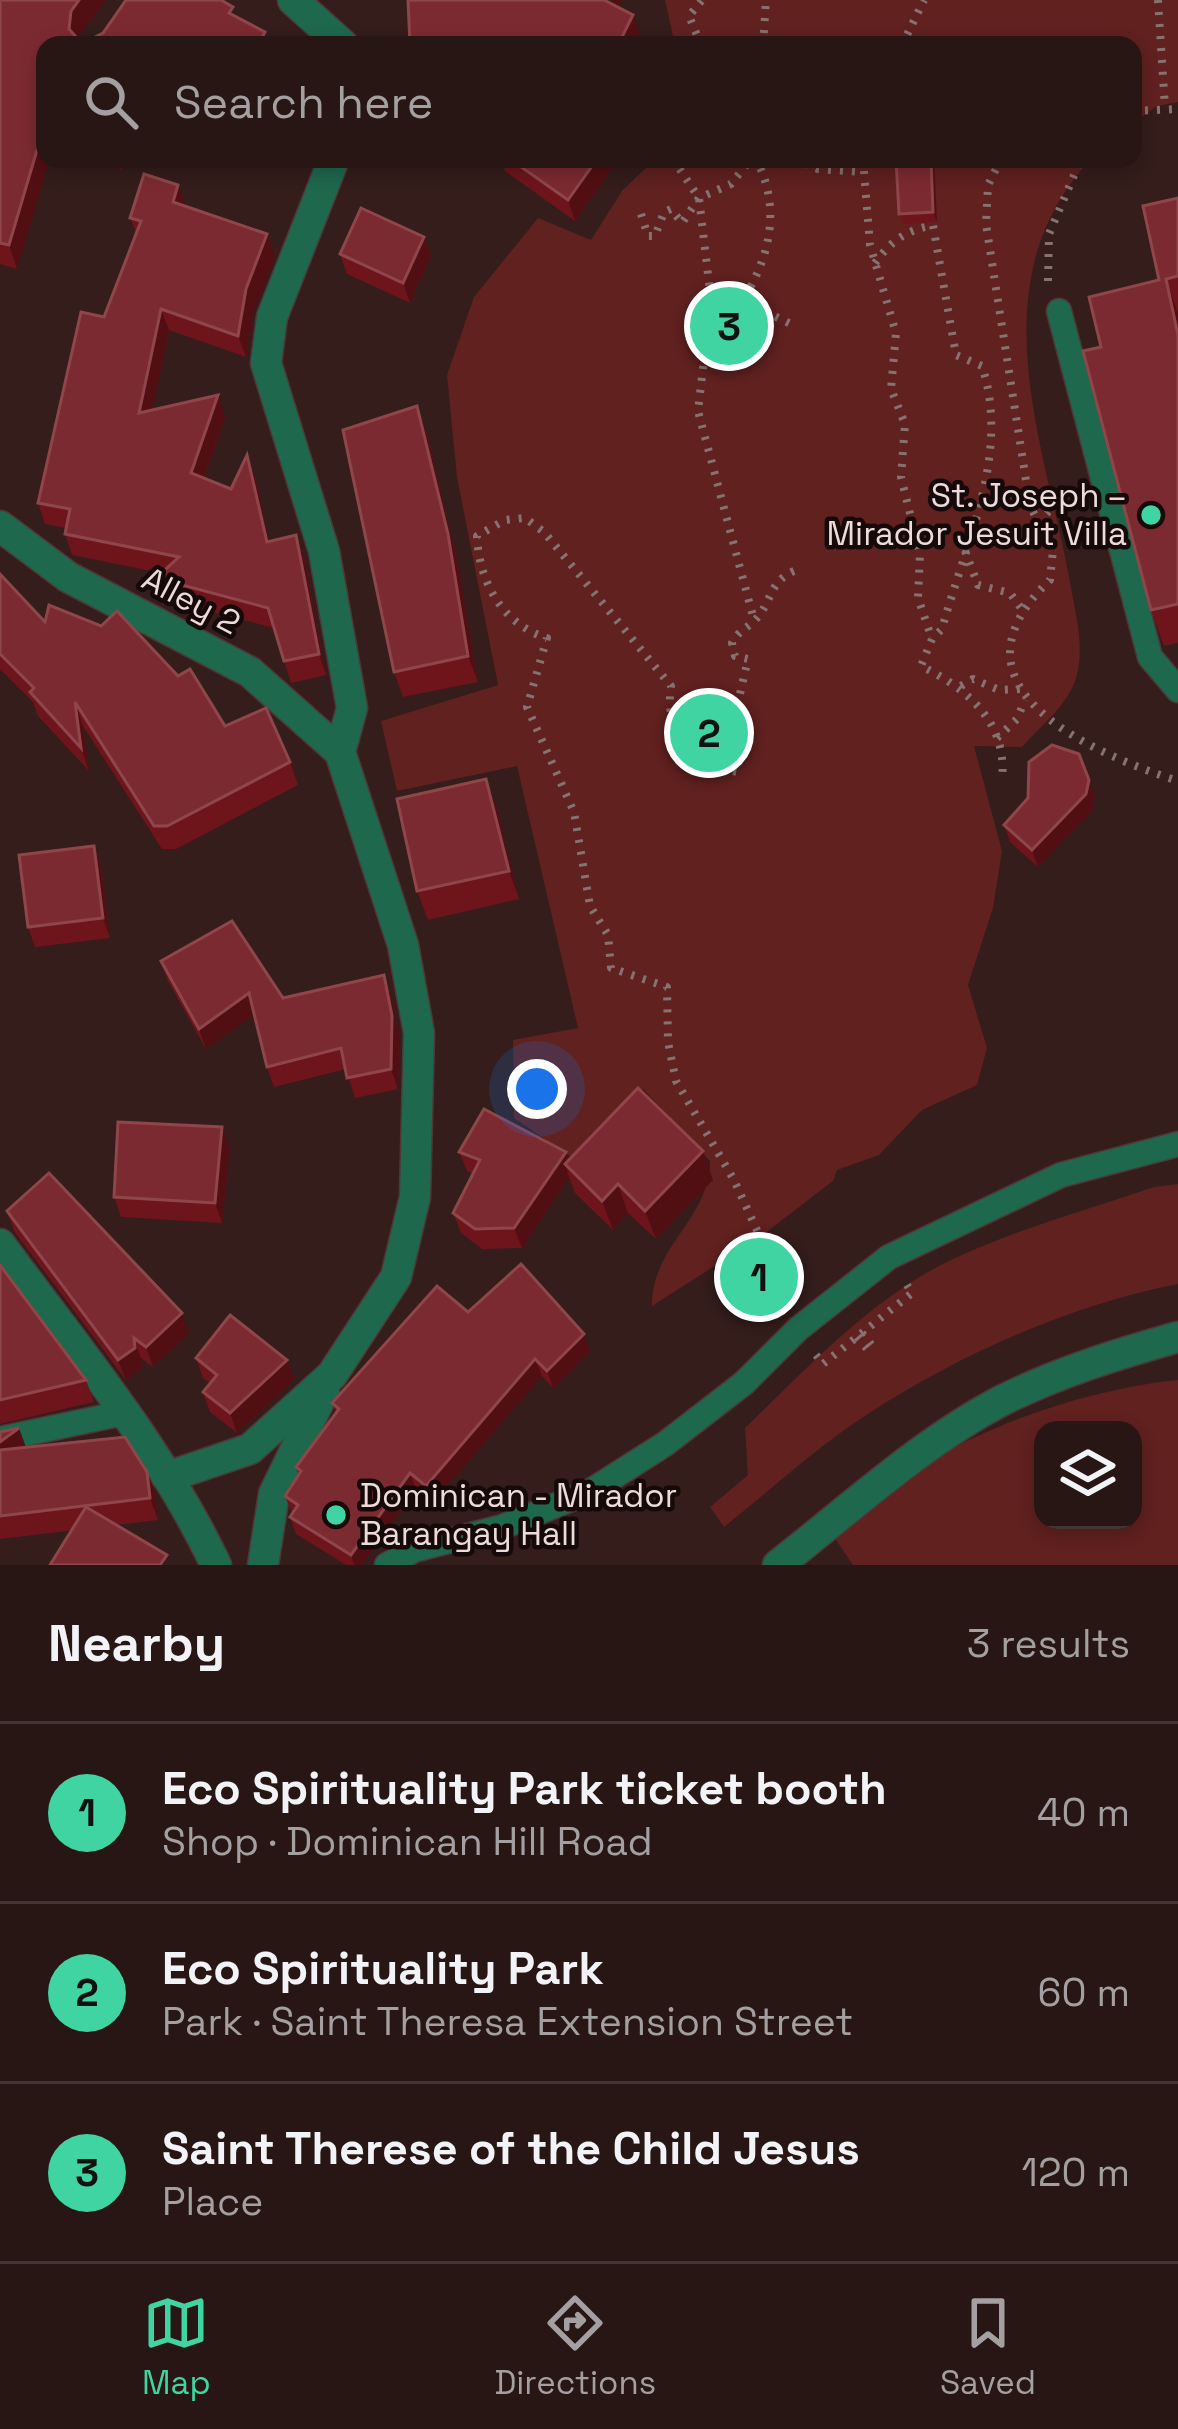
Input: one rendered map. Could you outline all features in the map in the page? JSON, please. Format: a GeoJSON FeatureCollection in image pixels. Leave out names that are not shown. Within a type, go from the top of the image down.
{"type":"FeatureCollection","features":[{"type":"Feature","properties":{"kind":"street"},"geometry":{"type":"LineString","coordinates":[[292,0],[333,36]]}},
{"type":"Feature","properties":{"kind":"street"},"geometry":{"type":"LineString","coordinates":[[263,1565],[274,1494],[332,1375],[396,1277],[415,1197],[418,1033],[403,946],[340,752],[352,708],[324,551],[266,363],[272,316],[330,168]]}},
{"type":"Feature","properties":{"kind":"street","name":"Alley 2"},"geometry":{"type":"LineString","coordinates":[[0,526],[68,577],[250,672],[340,752]]}},
{"type":"Feature","properties":{"kind":"street"},"geometry":{"type":"LineString","coordinates":[[0,1244],[128,1412],[216,1565]]}},
{"type":"Feature","properties":{"kind":"street"},"geometry":{"type":"LineString","coordinates":[[778,1565],[903,1467],[1001,1401],[1095,1360],[1178,1337]]}},
{"type":"Feature","properties":{"kind":"street"},"geometry":{"type":"LineString","coordinates":[[167,1477],[250,1449],[332,1375]]}},
{"type":"Feature","properties":{"kind":"lane"},"geometry":{"type":"LineString","coordinates":[[1058,311],[1150,657],[1178,691]]}},
{"type":"Feature","properties":{"kind":"lane"},"geometry":{"type":"LineString","coordinates":[[1150,657],[1178,651]]}},
{"type":"Feature","properties":{"kind":"lane"},"geometry":{"type":"LineString","coordinates":[[387,1565],[414,1550],[502,1527],[591,1492],[665,1444],[744,1383],[818,1312],[889,1257],[1061,1175],[1178,1144]]}},
{"type":"Feature","properties":{"kind":"lane"},"geometry":{"type":"LineString","coordinates":[[0,1439],[128,1412]]}},
{"type":"Feature","properties":{"kind":"path"},"geometry":{"type":"LineString","coordinates":[[697,36],[689,16],[702,0]]}},
{"type":"Feature","properties":{"kind":"path"},"geometry":{"type":"LineString","coordinates":[[764,36],[766,0]]}},
{"type":"Feature","properties":{"kind":"path"},"geometry":{"type":"LineString","coordinates":[[906,36],[924,0]]}},
{"type":"Feature","properties":{"kind":"path"},"geometry":{"type":"LineString","coordinates":[[1158,0],[1166,59],[1165,107]]}},
{"type":"Feature","properties":{"kind":"path"},"geometry":{"type":"LineString","coordinates":[[1142,110],[1178,109]]}},
{"type":"Feature","properties":{"kind":"path"},"geometry":{"type":"LineString","coordinates":[[679,168],[699,198],[711,300],[698,411],[754,621]]}},
{"type":"Feature","properties":{"kind":"path"},"geometry":{"type":"LineString","coordinates":[[641,214],[648,236],[655,236],[664,212],[671,209],[682,224],[699,198],[731,184],[746,168]]}},
{"type":"Feature","properties":{"kind":"path"},"geometry":{"type":"LineString","coordinates":[[711,300],[722,314],[734,314],[769,243],[772,200],[758,168]]}},
{"type":"Feature","properties":{"kind":"path"},"geometry":{"type":"LineString","coordinates":[[816,168],[863,172]]}},
{"type":"Feature","properties":{"kind":"path"},"geometry":{"type":"LineString","coordinates":[[863,168],[875,263],[896,333],[891,389],[905,424],[901,477],[920,554],[918,598],[932,639]]}},
{"type":"Feature","properties":{"kind":"path"},"geometry":{"type":"LineString","coordinates":[[996,168],[988,185],[986,224],[1030,506],[1053,550],[1050,580],[1021,608],[1010,669],[1024,700],[1066,732],[1129,765],[1178,781]]}},
{"type":"Feature","properties":{"kind":"path"},"geometry":{"type":"LineString","coordinates":[[1058,311],[1047,278],[1049,234],[1078,168]]}},
{"type":"Feature","properties":{"kind":"path"},"geometry":{"type":"LineString","coordinates":[[930,204],[956,355],[982,366],[994,402],[982,497],[942,629],[932,639],[921,666],[961,686],[988,716],[1004,758],[1002,779]]}},
{"type":"Feature","properties":{"kind":"path"},"geometry":{"type":"LineString","coordinates":[[875,263],[886,247],[913,229],[931,226]]}},
{"type":"Feature","properties":{"kind":"path"},"geometry":{"type":"LineString","coordinates":[[743,301],[791,324]]}},
{"type":"Feature","properties":{"kind":"path"},"geometry":{"type":"LineString","coordinates":[[982,497],[1030,506]]}},
{"type":"Feature","properties":{"kind":"path"},"geometry":{"type":"LineString","coordinates":[[794,572],[771,588],[754,621],[732,643],[735,656],[748,658],[734,720],[738,772],[713,769],[684,743],[667,715],[671,686],[544,532],[525,518],[489,526],[477,536],[482,575],[504,612],[520,630],[547,638],[526,706],[574,812],[590,906],[608,935],[611,968],[667,987],[668,1042],[676,1081],[734,1180],[760,1237],[818,1312]]}},
{"type":"Feature","properties":{"kind":"path"},"geometry":{"type":"LineString","coordinates":[[964,550],[978,586],[1010,593],[1021,608]]}},
{"type":"Feature","properties":{"kind":"path"},"geometry":{"type":"LineString","coordinates":[[961,686],[974,679],[999,690],[1020,688]]}},
{"type":"Feature","properties":{"kind":"path"},"geometry":{"type":"LineString","coordinates":[[997,738],[1017,718],[1024,700]]}},
{"type":"Feature","properties":{"kind":"path"},"geometry":{"type":"LineString","coordinates":[[823,1364],[912,1293]]}},
{"type":"Feature","properties":{"kind":"path"},"geometry":{"type":"LineString","coordinates":[[859,1335],[871,1350]]}},
{"type":"Feature","properties":{"kind":"shaded area"},"geometry":{"type":"Polygon","coordinates":[[[665,0],[1178,0],[1178,102],[1157,106],[1142,117],[1142,36],[673,36],[665,0]]]}},
{"type":"Feature","properties":{"kind":"shaded area"},"geometry":{"type":"Polygon","coordinates":[[[646,168],[1085,168],[1056,208],[1035,259],[1027,313],[1036,424],[1077,617],[1078,669],[1065,699],[1022,747],[974,746],[1002,851],[993,908],[968,985],[987,1048],[977,1085],[922,1110],[879,1155],[837,1170],[833,1181],[760,1237],[652,1306],[661,1266],[701,1200],[710,1161],[643,1089],[571,1157],[514,1118],[513,1040],[578,1028],[517,766],[397,791],[381,721],[498,685],[457,477],[447,375],[474,297],[538,218],[591,240],[622,191],[646,168]]]}},
{"type":"Feature","properties":{"kind":"shaded area"},"geometry":{"type":"Polygon","coordinates":[[[1178,1184],[1178,1284],[1058,1318],[943,1370],[852,1425],[724,1527],[710,1507],[748,1475],[745,1428],[817,1358],[896,1292],[977,1248],[1154,1187],[1178,1184]]]}},
{"type":"Feature","properties":{"kind":"shaded area"},"geometry":{"type":"Polygon","coordinates":[[[1178,1380],[1178,1565],[853,1565],[832,1534],[904,1477],[958,1446],[1050,1408],[1115,1390],[1178,1380]]]}},
{"type":"Feature","properties":{"kind":"building"},"geometry":{"type":"Polygon","coordinates":[[[0,0],[79,0],[71,11],[69,29],[75,36],[36,36],[36,154],[9,245],[0,243],[0,0]]]}},
{"type":"Feature","properties":{"kind":"building"},"geometry":{"type":"Polygon","coordinates":[[[126,0],[221,0],[233,7],[229,13],[265,32],[263,36],[97,36],[126,0]]]}},
{"type":"Feature","properties":{"kind":"building"},"geometry":{"type":"Polygon","coordinates":[[[408,0],[604,0],[633,15],[622,36],[410,36],[408,0]]]}},
{"type":"Feature","properties":{"kind":"building"},"geometry":{"type":"Polygon","coordinates":[[[523,168],[591,168],[568,200],[523,168]]]}},
{"type":"Feature","properties":{"kind":"building"},"geometry":{"type":"Polygon","coordinates":[[[896,168],[931,168],[933,212],[899,214],[896,168]]]}},
{"type":"Feature","properties":{"kind":"building"},"geometry":{"type":"Polygon","coordinates":[[[144,174],[178,185],[173,202],[267,234],[246,289],[238,336],[161,309],[139,413],[218,395],[191,473],[231,489],[247,455],[267,542],[296,535],[319,654],[284,661],[268,608],[156,578],[179,557],[65,534],[70,509],[38,503],[81,312],[104,317],[141,221],[130,218],[144,174]]]}},
{"type":"Feature","properties":{"kind":"building","name":"St. Joseph – Mirador Jesuit Villa"},"geometry":{"type":"Polygon","coordinates":[[[1178,198],[1178,276],[1166,279],[1178,335],[1178,604],[1151,610],[1083,351],[1101,347],[1089,297],[1159,280],[1143,206],[1178,198]]]}},
{"type":"Feature","properties":{"kind":"building"},"geometry":{"type":"Polygon","coordinates":[[[361,208],[424,237],[403,283],[340,254],[361,208]]]}},
{"type":"Feature","properties":{"kind":"building"},"geometry":{"type":"Polygon","coordinates":[[[417,406],[448,534],[468,656],[394,672],[343,430],[417,406]]]}},
{"type":"Feature","properties":{"kind":"building"},"geometry":{"type":"Polygon","coordinates":[[[0,574],[45,622],[49,605],[101,626],[117,611],[178,676],[190,669],[225,726],[266,708],[290,762],[167,826],[154,826],[75,702],[81,748],[0,654],[0,574]]]}},
{"type":"Feature","properties":{"kind":"building"},"geometry":{"type":"Polygon","coordinates":[[[1052,745],[1079,754],[1089,780],[1086,794],[1032,850],[1004,825],[1028,798],[1029,762],[1052,745]]]}},
{"type":"Feature","properties":{"kind":"building"},"geometry":{"type":"Polygon","coordinates":[[[486,779],[509,871],[417,891],[397,799],[486,779]]]}},
{"type":"Feature","properties":{"kind":"building"},"geometry":{"type":"Polygon","coordinates":[[[94,846],[103,918],[28,927],[19,855],[94,846]]]}},
{"type":"Feature","properties":{"kind":"building"},"geometry":{"type":"Polygon","coordinates":[[[232,921],[283,998],[384,975],[392,1016],[391,1069],[347,1078],[341,1048],[267,1067],[249,993],[199,1029],[161,961],[232,921]]]}},
{"type":"Feature","properties":{"kind":"building"},"geometry":{"type":"Polygon","coordinates":[[[638,1088],[703,1151],[645,1211],[618,1184],[602,1201],[565,1164],[638,1088]]]}},
{"type":"Feature","properties":{"kind":"building"},"geometry":{"type":"Polygon","coordinates":[[[484,1109],[566,1152],[514,1228],[475,1229],[453,1213],[480,1160],[459,1152],[484,1109]]]}},
{"type":"Feature","properties":{"kind":"building"},"geometry":{"type":"Polygon","coordinates":[[[118,1122],[222,1127],[215,1203],[114,1197],[118,1122]]]}},
{"type":"Feature","properties":{"kind":"building"},"geometry":{"type":"Polygon","coordinates":[[[49,1173],[182,1313],[146,1347],[134,1338],[135,1348],[118,1360],[7,1211],[49,1173]]]}},
{"type":"Feature","properties":{"kind":"building"},"geometry":{"type":"Polygon","coordinates":[[[521,1264],[584,1334],[547,1371],[535,1359],[426,1486],[410,1473],[351,1555],[290,1517],[298,1505],[285,1496],[301,1471],[296,1467],[339,1409],[332,1403],[437,1286],[468,1312],[521,1264]]]}},
{"type":"Feature","properties":{"kind":"building"},"geometry":{"type":"Polygon","coordinates":[[[0,1265],[86,1380],[0,1400],[0,1265]]]}},
{"type":"Feature","properties":{"kind":"building"},"geometry":{"type":"Polygon","coordinates":[[[230,1315],[287,1360],[230,1413],[203,1392],[217,1375],[196,1358],[230,1315]]]}},
{"type":"Feature","properties":{"kind":"building"},"geometry":{"type":"Polygon","coordinates":[[[19,1428],[0,1442],[0,1432],[19,1428]]]}},
{"type":"Feature","properties":{"kind":"building"},"geometry":{"type":"Polygon","coordinates":[[[125,1437],[147,1472],[150,1498],[0,1516],[0,1450],[125,1437]]]}},
{"type":"Feature","properties":{"kind":"building"},"geometry":{"type":"Polygon","coordinates":[[[86,1507],[167,1555],[160,1565],[50,1565],[86,1507]]]}},
{"type":"Feature","properties":{"kind":"place","name":"Saint Therese of the Child Jesus"},"geometry":{"type":"Point","coordinates":[729,326]}},
{"type":"Feature","properties":{"kind":"place","name":"St. Joseph – Mirador Jesuit Villa"},"geometry":{"type":"Point","coordinates":[1151,515]}},
{"type":"Feature","properties":{"kind":"place","name":"Eco Spirituality Park"},"geometry":{"type":"Point","coordinates":[709,733]}},
{"type":"Feature","properties":{"kind":"place","name":"Eco Spirituality Park ticket booth"},"geometry":{"type":"Point","coordinates":[759,1277]}},
{"type":"Feature","properties":{"kind":"place","name":"Dominican - Mirador Barangay Hall"},"geometry":{"type":"Point","coordinates":[336,1515]}}]}
